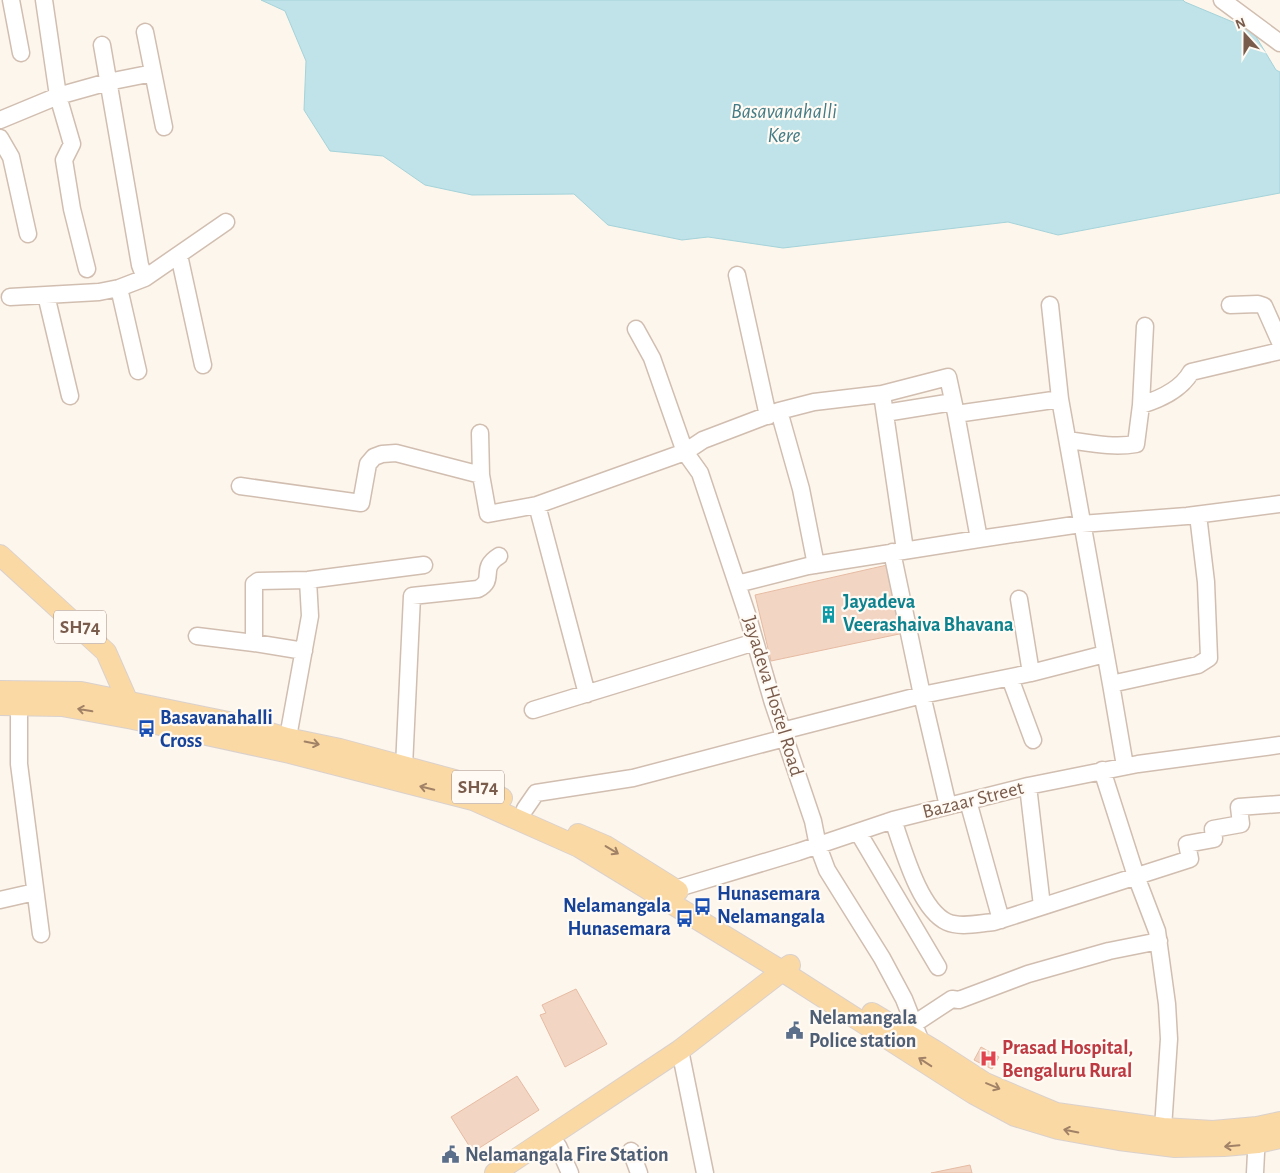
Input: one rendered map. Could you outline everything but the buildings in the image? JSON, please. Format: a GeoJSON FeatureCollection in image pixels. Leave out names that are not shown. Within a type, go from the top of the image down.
{"type":"FeatureCollection","features":[{"type":"Feature","properties":{"kind":"main road","name":"SH74"},"geometry":{"type":"LineString","coordinates":[[0,555],[106,652],[130,710],[286,745],[340,749],[473,800],[579,847],[792,972]]}},
{"type":"Feature","properties":{"kind":"main road"},"geometry":{"type":"LineString","coordinates":[[0,691],[80,692],[130,710]]}},
{"type":"Feature","properties":{"kind":"main road"},"geometry":{"type":"LineString","coordinates":[[10,705],[130,710]]}},
{"type":"Feature","properties":{"kind":"main road","name":"SH74"},"geometry":{"type":"LineString","coordinates":[[403,774],[477,786],[565,829],[606,846],[675,889],[792,972]]}},
{"type":"Feature","properties":{"kind":"main road"},"geometry":{"type":"LineString","coordinates":[[792,972],[934,1050],[985,1083],[1056,1113],[1163,1128],[1280,1138]]}},
{"type":"Feature","properties":{"kind":"main road"},"geometry":{"type":"LineString","coordinates":[[517,1173],[558,1146],[792,972]]}},
{"type":"Feature","properties":{"kind":"main road"},"geometry":{"type":"LineString","coordinates":[[792,972],[974,1094],[1014,1116],[1058,1129],[1166,1146],[1224,1146],[1257,1135],[1280,1122]]}},
{"type":"Feature","properties":{"kind":"main road"},"geometry":{"type":"LineString","coordinates":[[495,1173],[681,1056]]}},
{"type":"Feature","properties":{"kind":"street"},"geometry":{"type":"LineString","coordinates":[[12,0],[21,53]]}},
{"type":"Feature","properties":{"kind":"street"},"geometry":{"type":"LineString","coordinates":[[44,0],[58,96],[72,144],[64,160],[72,210],[87,269]]}},
{"type":"Feature","properties":{"kind":"street"},"geometry":{"type":"LineString","coordinates":[[1222,0],[1280,43]]}},
{"type":"Feature","properties":{"kind":"street"},"geometry":{"type":"LineString","coordinates":[[145,32],[164,127]]}},
{"type":"Feature","properties":{"kind":"street"},"geometry":{"type":"LineString","coordinates":[[102,45],[140,265],[145,278]]}},
{"type":"Feature","properties":{"kind":"street"},"geometry":{"type":"LineString","coordinates":[[0,120],[58,96],[108,82],[153,73]]}},
{"type":"Feature","properties":{"kind":"street"},"geometry":{"type":"LineString","coordinates":[[0,138],[11,157],[28,234]]}},
{"type":"Feature","properties":{"kind":"street"},"geometry":{"type":"LineString","coordinates":[[10,297],[99,292],[119,288],[145,278],[226,222]]}},
{"type":"Feature","properties":{"kind":"street"},"geometry":{"type":"LineString","coordinates":[[179,255],[203,365]]}},
{"type":"Feature","properties":{"kind":"street"},"geometry":{"type":"LineString","coordinates":[[737,275],[774,413],[800,489],[816,565]]}},
{"type":"Feature","properties":{"kind":"street"},"geometry":{"type":"LineString","coordinates":[[119,288],[138,371]]}},
{"type":"Feature","properties":{"kind":"street"},"geometry":{"type":"LineString","coordinates":[[46,295],[70,396]]}},
{"type":"Feature","properties":{"kind":"street"},"geometry":{"type":"LineString","coordinates":[[1230,305],[1258,304],[1264,306],[1280,342]]}},
{"type":"Feature","properties":{"kind":"street"},"geometry":{"type":"LineString","coordinates":[[1050,305],[1060,400],[1125,766]]}},
{"type":"Feature","properties":{"kind":"street"},"geometry":{"type":"LineString","coordinates":[[1068,440],[1106,445],[1127,446],[1136,444],[1141,405],[1145,326]]}},
{"type":"Feature","properties":{"kind":"street","name":"Jayadeva Hostel Road"},"geometry":{"type":"LineString","coordinates":[[636,329],[652,358],[685,452],[700,473],[737,584],[783,734],[813,821],[818,846],[827,870],[882,958],[904,999],[922,1042],[934,1050]]}},
{"type":"Feature","properties":{"kind":"street"},"geometry":{"type":"LineString","coordinates":[[1141,405],[1160,399],[1186,381],[1191,372],[1280,351]]}},
{"type":"Feature","properties":{"kind":"street"},"geometry":{"type":"LineString","coordinates":[[480,433],[482,475],[488,514],[537,505],[685,452],[703,440],[774,413],[814,402],[882,394],[948,377],[979,539]]}},
{"type":"Feature","properties":{"kind":"street"},"geometry":{"type":"LineString","coordinates":[[882,394],[898,551],[922,695],[948,806]]}},
{"type":"Feature","properties":{"kind":"street"},"geometry":{"type":"LineString","coordinates":[[885,414],[1060,400]]}},
{"type":"Feature","properties":{"kind":"street"},"geometry":{"type":"LineString","coordinates":[[240,486],[361,503],[368,464],[374,457],[382,454],[396,453],[482,475]]}},
{"type":"Feature","properties":{"kind":"street"},"geometry":{"type":"LineString","coordinates":[[737,584],[816,565],[979,539],[1081,524],[1198,515],[1280,504]]}},
{"type":"Feature","properties":{"kind":"street"},"geometry":{"type":"LineString","coordinates":[[537,505],[587,694]]}},
{"type":"Feature","properties":{"kind":"street"},"geometry":{"type":"LineString","coordinates":[[1111,684],[1198,665],[1209,658],[1206,582],[1198,515]]}},
{"type":"Feature","properties":{"kind":"street"},"geometry":{"type":"LineString","coordinates":[[403,774],[412,596],[478,589],[484,586],[487,581],[490,561],[499,556]]}},
{"type":"Feature","properties":{"kind":"street"},"geometry":{"type":"LineString","coordinates":[[254,643],[254,584],[258,580],[308,580],[424,565]]}},
{"type":"Feature","properties":{"kind":"street"},"geometry":{"type":"LineString","coordinates":[[286,745],[310,616],[308,580]]}},
{"type":"Feature","properties":{"kind":"street"},"geometry":{"type":"LineString","coordinates":[[1019,599],[1031,673]]}},
{"type":"Feature","properties":{"kind":"street"},"geometry":{"type":"LineString","coordinates":[[197,636],[304,651]]}},
{"type":"Feature","properties":{"kind":"street"},"geometry":{"type":"LineString","coordinates":[[533,710],[755,642]]}},
{"type":"Feature","properties":{"kind":"street"},"geometry":{"type":"LineString","coordinates":[[525,809],[536,793],[633,778],[922,695],[1010,678],[1105,654]]}},
{"type":"Feature","properties":{"kind":"street"},"geometry":{"type":"LineString","coordinates":[[1010,678],[1033,740]]}},
{"type":"Feature","properties":{"kind":"street"},"geometry":{"type":"LineString","coordinates":[[10,705],[41,934]]}},
{"type":"Feature","properties":{"kind":"street","name":"Bazaar Street"},"geometry":{"type":"LineString","coordinates":[[675,889],[818,846],[893,820],[1028,786],[1125,766],[1280,745]]}},
{"type":"Feature","properties":{"kind":"street"},"geometry":{"type":"LineString","coordinates":[[1102,770],[1159,941],[1167,1004],[1169,1039],[1163,1128]]}},
{"type":"Feature","properties":{"kind":"street"},"geometry":{"type":"LineString","coordinates":[[1028,786],[1042,906]]}},
{"type":"Feature","properties":{"kind":"street"},"geometry":{"type":"LineString","coordinates":[[968,801],[1001,920]]}},
{"type":"Feature","properties":{"kind":"street"},"geometry":{"type":"LineString","coordinates":[[893,820],[912,874],[937,916],[949,923],[963,925],[1001,920],[1190,859],[1187,844],[1214,839],[1213,829],[1241,824],[1240,807],[1280,804]]}},
{"type":"Feature","properties":{"kind":"street"},"geometry":{"type":"LineString","coordinates":[[858,832],[938,967]]}},
{"type":"Feature","properties":{"kind":"street"},"geometry":{"type":"LineString","coordinates":[[0,900],[35,892]]}},
{"type":"Feature","properties":{"kind":"street"},"geometry":{"type":"LineString","coordinates":[[914,1024],[952,999],[959,1000],[1028,974],[1109,951],[1159,941]]}},
{"type":"Feature","properties":{"kind":"street"},"geometry":{"type":"LineString","coordinates":[[681,1056],[705,1173]]}},
{"type":"Feature","properties":{"kind":"street"},"geometry":{"type":"LineString","coordinates":[[1255,1173],[1257,1135]]}},
{"type":"Feature","properties":{"kind":"street"},"geometry":{"type":"LineString","coordinates":[[558,1146],[570,1173]]}},
{"type":"Feature","properties":{"kind":"street"},"geometry":{"type":"LineString","coordinates":[[630,1151],[639,1173]]}},
{"type":"Feature","properties":{"kind":"water","name":"Basavanahalli Kere"},"geometry":{"type":"Polygon","coordinates":[[[261,0],[1183,0],[1252,30],[1276,70],[1280,72],[1280,193],[1058,235],[1008,222],[783,248],[708,237],[682,240],[608,225],[574,194],[472,195],[425,185],[383,156],[330,151],[304,110],[306,61],[285,11],[261,0]]]}},
{"type":"Feature","properties":{"kind":"place","name":"Jayadeva Veerashaiva Bhavana"},"geometry":{"type":"Point","coordinates":[829,614]}},
{"type":"Feature","properties":{"kind":"place","name":"Basavanahalli Cross"},"geometry":{"type":"Point","coordinates":[146,729]}},
{"type":"Feature","properties":{"kind":"place","name":"Hunasemara Nelamangala"},"geometry":{"type":"Point","coordinates":[703,906]}},
{"type":"Feature","properties":{"kind":"place","name":"Nelamangala Hunasemara"},"geometry":{"type":"Point","coordinates":[685,918]}},
{"type":"Feature","properties":{"kind":"place","name":"Nelamangala Police station"},"geometry":{"type":"Point","coordinates":[795,1030]}},
{"type":"Feature","properties":{"kind":"place","name":"Prasad Hospital, Bengaluru Rural"},"geometry":{"type":"Point","coordinates":[988,1059]}},
{"type":"Feature","properties":{"kind":"place","name":"Nelamangala Fire Station"},"geometry":{"type":"Point","coordinates":[451,1155]}}]}
